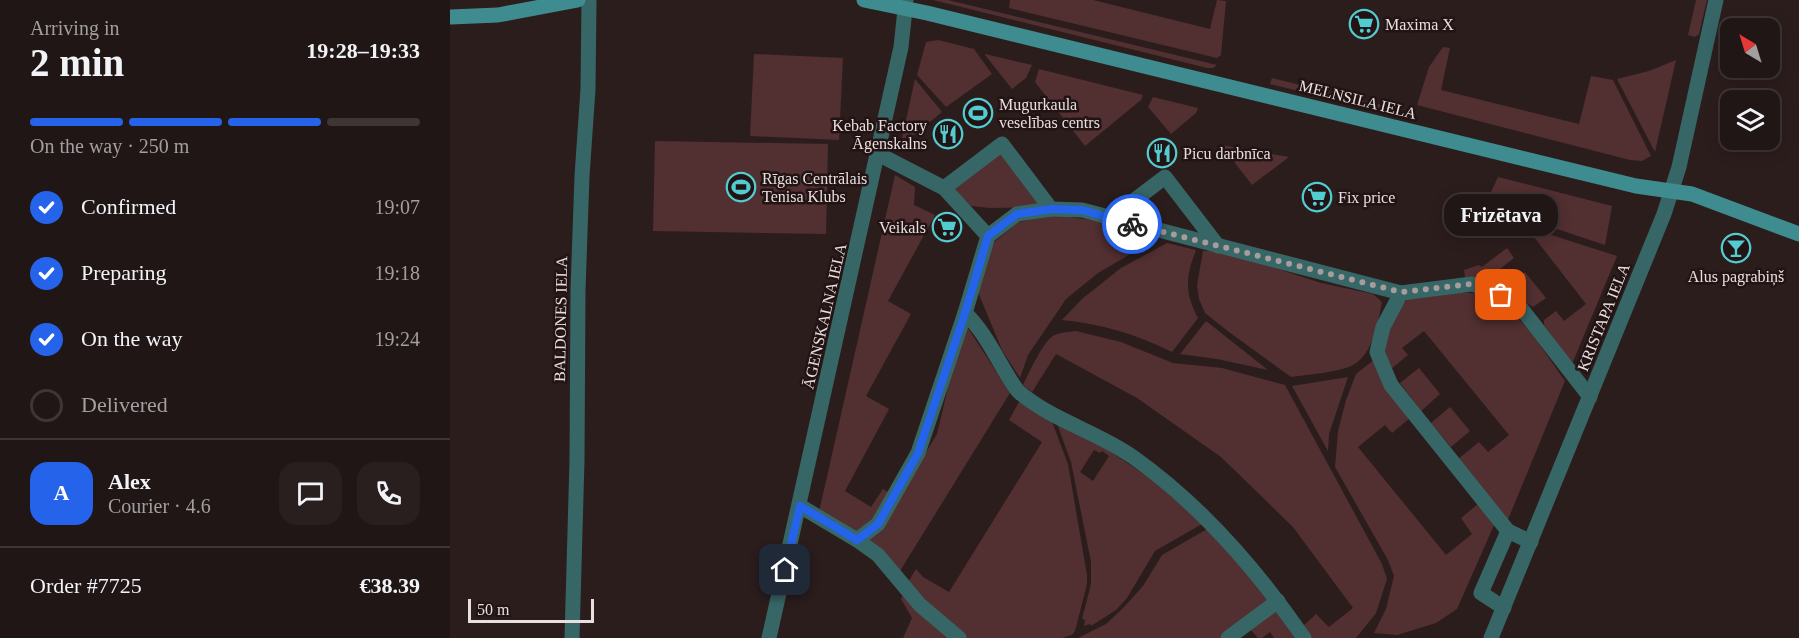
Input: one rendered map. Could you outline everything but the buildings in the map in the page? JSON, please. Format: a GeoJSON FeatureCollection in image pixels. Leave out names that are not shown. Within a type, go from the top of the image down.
{"type":"FeatureCollection","features":[{"type":"Feature","properties":{"kind":"street"},"geometry":{"type":"LineString","coordinates":[[450,17],[498,15],[578,0]]}},
{"type":"Feature","properties":{"kind":"street","name":"BALDONES IELA"},"geometry":{"type":"LineString","coordinates":[[572,638],[577,460],[578,290],[588,89],[589,0]]}},
{"type":"Feature","properties":{"kind":"street","name":"MELNSILA IELA"},"geometry":{"type":"LineString","coordinates":[[864,0],[905,4],[1636,186],[1704,198],[1799,234]]}},
{"type":"Feature","properties":{"kind":"street","name":"KRISTAPA IELA"},"geometry":{"type":"LineString","coordinates":[[1491,638],[1664,214],[1679,167],[1716,0]]}},
{"type":"Feature","properties":{"kind":"street","name":"ĀGENSKALNA IELA"},"geometry":{"type":"LineString","coordinates":[[770,638],[901,47],[905,4]]}},
{"type":"Feature","properties":{"kind":"street"},"geometry":{"type":"LineString","coordinates":[[944,188],[1002,144],[1051,209]]}},
{"type":"Feature","properties":{"kind":"street"},"geometry":{"type":"LineString","coordinates":[[878,154],[944,188],[988,236]]}},
{"type":"Feature","properties":{"kind":"street"},"geometry":{"type":"LineString","coordinates":[[1111,218],[1165,177],[1218,246]]}},
{"type":"Feature","properties":{"kind":"street"},"geometry":{"type":"LineString","coordinates":[[857,540],[878,524],[918,453],[988,236],[1017,214],[1051,209],[1082,210],[1401,292],[1472,284],[1514,299],[1590,397]]}},
{"type":"Feature","properties":{"kind":"street"},"geometry":{"type":"LineString","coordinates":[[1401,292],[1383,327],[1377,352],[1391,385],[1508,531],[1531,542]]}},
{"type":"Feature","properties":{"kind":"street"},"geometry":{"type":"LineString","coordinates":[[965,313],[975,322],[1017,390],[1035,403],[1132,456],[1184,497],[1233,546],[1278,601],[1304,638]]}},
{"type":"Feature","properties":{"kind":"street"},"geometry":{"type":"LineString","coordinates":[[800,506],[878,555],[920,605],[959,638]]}},
{"type":"Feature","properties":{"kind":"street"},"geometry":{"type":"LineString","coordinates":[[1504,608],[1481,593],[1508,531]]}},
{"type":"Feature","properties":{"kind":"street"},"geometry":{"type":"LineString","coordinates":[[1228,638],[1278,601]]}},
{"type":"Feature","properties":{"kind":"shaded area"},"geometry":{"type":"Polygon","coordinates":[[[933,0],[948,0],[1217,65],[1207,68],[933,0]]]}},
{"type":"Feature","properties":{"kind":"shaded area"},"geometry":{"type":"Polygon","coordinates":[[[1010,0],[1093,0],[1210,29],[1217,0],[1226,1],[1221,55],[1217,58],[1009,8],[1010,0]]]}},
{"type":"Feature","properties":{"kind":"shaded area"},"geometry":{"type":"Polygon","coordinates":[[[1696,0],[1707,0],[1699,34],[1695,37],[1688,35],[1696,0]]]}},
{"type":"Feature","properties":{"kind":"shaded area"},"geometry":{"type":"Polygon","coordinates":[[[938,40],[974,49],[992,74],[946,107],[917,75],[926,42],[938,40]]]}},
{"type":"Feature","properties":{"kind":"shaded area"},"geometry":{"type":"Polygon","coordinates":[[[1443,47],[1450,48],[1441,90],[1579,124],[1591,76],[1613,80],[1651,156],[1642,161],[1630,160],[1417,105],[1429,67],[1443,47]]]}},
{"type":"Feature","properties":{"kind":"shaded area"},"geometry":{"type":"Polygon","coordinates":[[[754,54],[843,58],[839,140],[750,136],[754,54]]]}},
{"type":"Feature","properties":{"kind":"shaded area"},"geometry":{"type":"Polygon","coordinates":[[[985,55],[1032,65],[1026,78],[1012,89],[985,55]]]}},
{"type":"Feature","properties":{"kind":"shaded area"},"geometry":{"type":"Polygon","coordinates":[[[1676,60],[1655,152],[1617,79],[1649,71],[1676,60]]]}},
{"type":"Feature","properties":{"kind":"shaded area"},"geometry":{"type":"Polygon","coordinates":[[[1039,69],[1143,95],[1141,100],[1085,146],[1035,82],[1039,69]]]}},
{"type":"Feature","properties":{"kind":"shaded area"},"geometry":{"type":"Polygon","coordinates":[[[1272,78],[1394,108],[1386,112],[1270,84],[1272,78]]]}},
{"type":"Feature","properties":{"kind":"shaded area"},"geometry":{"type":"Polygon","coordinates":[[[915,79],[942,112],[910,138],[902,138],[915,79]]]}},
{"type":"Feature","properties":{"kind":"shaded area"},"geometry":{"type":"Polygon","coordinates":[[[1153,97],[1198,108],[1196,113],[1171,134],[1148,107],[1153,97]]]}},
{"type":"Feature","properties":{"kind":"shaded area","name":"Rīgas Centrālais Tenisa Klubs"},"geometry":{"type":"Polygon","coordinates":[[[655,141],[828,144],[826,234],[653,231],[655,141]]]}},
{"type":"Feature","properties":{"kind":"shaded area"},"geometry":{"type":"Polygon","coordinates":[[[1221,145],[1289,157],[1252,185],[1221,145]]]}},
{"type":"Feature","properties":{"kind":"shaded area"},"geometry":{"type":"Polygon","coordinates":[[[1002,148],[1047,207],[971,206],[950,188],[1002,148]]]}},
{"type":"Feature","properties":{"kind":"shaded area"},"geometry":{"type":"Polygon","coordinates":[[[895,175],[915,187],[914,205],[935,215],[888,301],[911,314],[866,396],[889,409],[845,491],[871,507],[883,489],[893,495],[875,523],[856,535],[819,512],[895,175]]]}},
{"type":"Feature","properties":{"kind":"shaded area"},"geometry":{"type":"Polygon","coordinates":[[[1498,177],[1612,206],[1605,245],[1530,220],[1508,225],[1490,202],[1489,196],[1498,177]]]}},
{"type":"Feature","properties":{"kind":"shaded area"},"geometry":{"type":"Polygon","coordinates":[[[1054,215],[1105,222],[1158,238],[1098,273],[1066,299],[1028,355],[1020,378],[1002,350],[978,292],[993,243],[1019,222],[1054,215]]]}},
{"type":"Feature","properties":{"kind":"shaded area"},"geometry":{"type":"Polygon","coordinates":[[[1542,232],[1617,256],[1572,364],[1544,325],[1544,320],[1556,311],[1564,321],[1586,304],[1534,237],[1542,232]]]}},
{"type":"Feature","properties":{"kind":"shaded area"},"geometry":{"type":"Polygon","coordinates":[[[1167,243],[1196,250],[1188,284],[1190,300],[1198,318],[1172,352],[1118,331],[1062,320],[1082,299],[1121,268],[1167,243]]]}},
{"type":"Feature","properties":{"kind":"shaded area"},"geometry":{"type":"Polygon","coordinates":[[[1507,248],[1514,258],[1487,279],[1465,277],[1464,270],[1479,265],[1482,267],[1507,248]]]}},
{"type":"Feature","properties":{"kind":"shaded area"},"geometry":{"type":"Polygon","coordinates":[[[1203,251],[1212,251],[1321,283],[1373,294],[1382,302],[1370,346],[1360,360],[1353,365],[1332,371],[1291,377],[1205,313],[1199,299],[1197,285],[1203,251]]]}},
{"type":"Feature","properties":{"kind":"shaded area"},"geometry":{"type":"Polygon","coordinates":[[[1525,272],[1546,298],[1533,307],[1517,295],[1514,287],[1515,282],[1525,272]]]}},
{"type":"Feature","properties":{"kind":"shaded area"},"geometry":{"type":"Polygon","coordinates":[[[1476,293],[1499,301],[1531,333],[1565,381],[1507,522],[1457,460],[1479,442],[1488,452],[1509,435],[1424,331],[1402,348],[1408,355],[1390,370],[1385,356],[1383,347],[1386,334],[1392,320],[1410,296],[1476,293]]]}},
{"type":"Feature","properties":{"kind":"shaded area"},"geometry":{"type":"Polygon","coordinates":[[[1206,321],[1268,370],[1180,354],[1206,321]]]}},
{"type":"Feature","properties":{"kind":"shaded area"},"geometry":{"type":"Polygon","coordinates":[[[966,325],[1010,393],[900,571],[865,541],[882,526],[937,434],[966,325]]]}},
{"type":"Feature","properties":{"kind":"shaded area"},"geometry":{"type":"Polygon","coordinates":[[[1076,331],[1121,342],[1173,363],[1222,368],[1285,385],[1382,564],[1387,579],[1376,613],[1356,638],[1308,638],[1301,628],[1316,614],[1329,627],[1353,608],[1293,527],[1221,457],[1137,398],[1056,354],[1032,392],[1023,385],[1049,340],[1058,334],[1076,331]]]}},
{"type":"Feature","properties":{"kind":"shaded area"},"geometry":{"type":"Polygon","coordinates":[[[1375,359],[1410,418],[1392,433],[1385,425],[1358,447],[1446,555],[1472,534],[1461,518],[1478,504],[1494,525],[1457,609],[1436,623],[1397,635],[1374,633],[1386,609],[1394,576],[1388,560],[1335,467],[1338,431],[1346,400],[1356,374],[1375,359]]]}},
{"type":"Feature","properties":{"kind":"shaded area"},"geometry":{"type":"Polygon","coordinates":[[[1419,368],[1440,394],[1421,411],[1400,383],[1419,368]]]}},
{"type":"Feature","properties":{"kind":"shaded area"},"geometry":{"type":"Polygon","coordinates":[[[1348,377],[1329,434],[1328,451],[1292,386],[1348,377]]]}},
{"type":"Feature","properties":{"kind":"shaded area"},"geometry":{"type":"Polygon","coordinates":[[[1020,400],[1051,419],[1068,464],[1087,584],[1072,635],[1062,638],[967,638],[923,602],[907,584],[916,569],[923,577],[949,592],[1042,442],[1009,420],[1020,400]]]}},
{"type":"Feature","properties":{"kind":"shaded area"},"geometry":{"type":"Polygon","coordinates":[[[1450,407],[1470,431],[1451,447],[1431,423],[1450,407]]]}},
{"type":"Feature","properties":{"kind":"shaded area"},"geometry":{"type":"Polygon","coordinates":[[[1056,421],[1105,448],[1154,481],[1202,524],[1155,551],[1127,598],[1116,610],[1091,626],[1090,624],[1084,626],[1085,620],[1082,619],[1091,584],[1091,562],[1071,462],[1056,421]],[[1094,450],[1080,472],[1093,481],[1109,456],[1102,451],[1100,453],[1094,450]]]}},
{"type":"Feature","properties":{"kind":"shaded area"},"geometry":{"type":"Polygon","coordinates":[[[1209,528],[1273,601],[1222,638],[1078,638],[1106,624],[1124,607],[1143,586],[1162,555],[1209,528]]]}},
{"type":"Feature","properties":{"kind":"shaded area"},"geometry":{"type":"Polygon","coordinates":[[[904,592],[954,638],[903,638],[912,618],[901,599],[904,592]]]}},
{"type":"Feature","properties":{"kind":"shaded area"},"geometry":{"type":"Polygon","coordinates":[[[1277,606],[1299,638],[1274,638],[1270,632],[1258,638],[1249,628],[1277,606]]]}},
{"type":"Feature","properties":{"kind":"way so far"},"geometry":{"type":"LineString","coordinates":[[1132,224],[1401,292],[1472,284],[1501,295]]}},
{"type":"Feature","properties":{"kind":"place","name":"Maxima X"},"geometry":{"type":"Point","coordinates":[1364,24]}},
{"type":"Feature","properties":{"kind":"place","name":"Mugurkaula veselības centrs"},"geometry":{"type":"Point","coordinates":[978,113]}},
{"type":"Feature","properties":{"kind":"place","name":"Kebab Factory Āgenskalns"},"geometry":{"type":"Point","coordinates":[948,134]}},
{"type":"Feature","properties":{"kind":"place","name":"Picu darbnīca"},"geometry":{"type":"Point","coordinates":[1162,153]}},
{"type":"Feature","properties":{"kind":"place","name":"Rīgas Centrālais Tenisa Klubs"},"geometry":{"type":"Point","coordinates":[741,187]}},
{"type":"Feature","properties":{"kind":"place","name":"Fix price"},"geometry":{"type":"Point","coordinates":[1317,197]}},
{"type":"Feature","properties":{"kind":"place","name":"Veikals"},"geometry":{"type":"Point","coordinates":[947,227]}},
{"type":"Feature","properties":{"kind":"place","name":"Alus pagrabiņš"},"geometry":{"type":"Point","coordinates":[1736,248]}},
{"type":"Feature","properties":{"kind":"place","name":"Frizētava"},"geometry":{"type":"Point","coordinates":[1501,295]}},
{"type":"Feature","properties":{"kind":"route"},"geometry":{"type":"LineString","coordinates":[[785,570],[800,506],[857,540],[878,524],[918,453],[988,236],[1017,214],[1051,209],[1082,210],[1132,224]]}}]}
